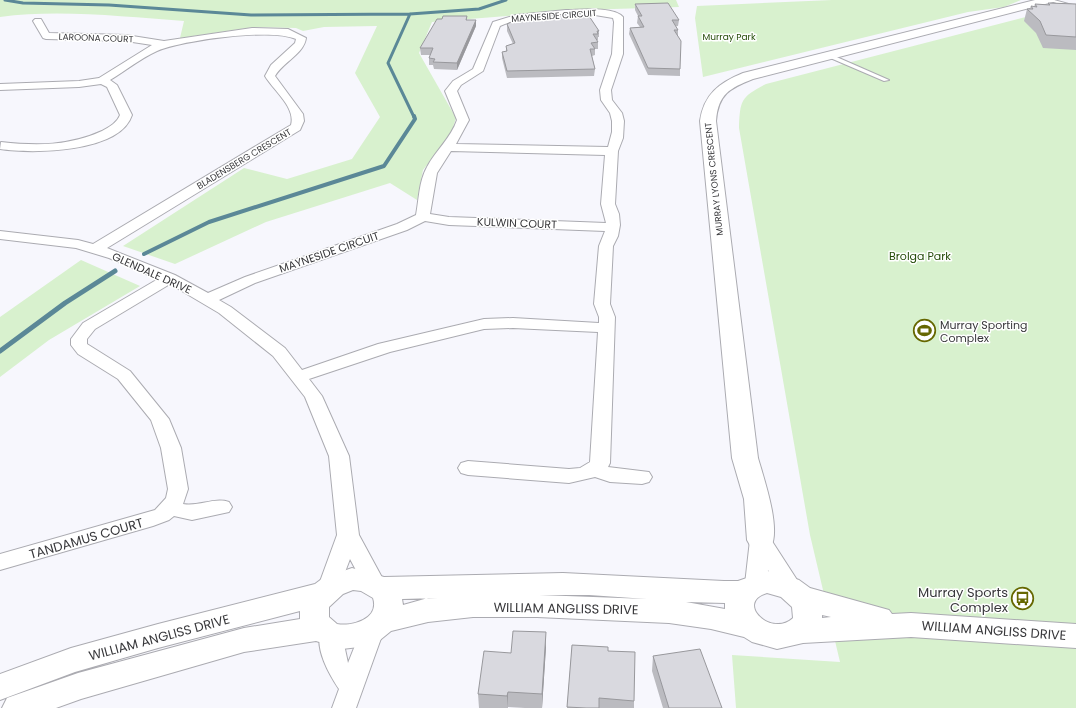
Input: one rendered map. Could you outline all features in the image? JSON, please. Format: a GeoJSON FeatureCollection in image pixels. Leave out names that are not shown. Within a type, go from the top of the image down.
{"type":"FeatureCollection","features":[{"type":"Feature","properties":{"kind":"street","name":"MURRAY LYONS CRESCENT"},"geometry":{"type":"LineString","coordinates":[[750,588],[761,540],[757,499],[745,458],[708,121],[708,108],[712,99],[732,82],[748,76],[1050,0]]}},
{"type":"Feature","properties":{"kind":"street","name":"MAYNESIDE CIRCUIT"},"geometry":{"type":"LineString","coordinates":[[208,299],[250,280],[402,227],[423,217],[428,180],[433,167],[448,147],[464,120],[451,91],[457,83],[478,71],[496,24],[511,18],[604,12],[616,15],[619,21],[616,58],[607,76],[605,94],[608,102],[617,114],[618,119],[617,144],[612,150],[608,204],[612,211],[611,239],[606,246],[602,304],[607,317],[602,446],[600,463],[595,469]]}},
{"type":"Feature","properties":{"kind":"street","name":"LAROONA COURT"},"geometry":{"type":"LineString","coordinates":[[38,21],[46,36],[126,38],[162,44]]}},
{"type":"Feature","properties":{"kind":"street","name":"BLADENSBERG CRESCENT"},"geometry":{"type":"LineString","coordinates":[[0,87],[79,84],[102,80],[162,44],[252,31],[288,32],[301,38],[300,44],[275,67],[270,76],[297,113],[298,122],[291,131],[95,249]]}},
{"type":"Feature","properties":{"kind":"street"},"geometry":{"type":"LineString","coordinates":[[0,146],[51,149],[72,146],[94,140],[118,127],[123,122],[126,115],[112,85],[102,80]]}},
{"type":"Feature","properties":{"kind":"street"},"geometry":{"type":"LineString","coordinates":[[448,147],[587,152],[612,150]]}},
{"type":"Feature","properties":{"kind":"street","name":"KULWIN COURT"},"geometry":{"type":"LineString","coordinates":[[423,217],[449,221],[611,227]]}},
{"type":"Feature","properties":{"kind":"street","name":"GLENDALE DRIVE"},"geometry":{"type":"LineString","coordinates":[[0,235],[57,241],[95,249],[170,278],[208,299],[279,352],[313,396],[326,423],[339,456],[348,535],[378,586]]}},
{"type":"Feature","properties":{"kind":"street"},"geometry":{"type":"LineString","coordinates":[[170,278],[89,326],[79,339],[80,345],[84,350],[124,375],[160,419],[171,448],[178,489],[176,500],[170,508],[192,513],[222,507]]}},
{"type":"Feature","properties":{"kind":"street"},"geometry":{"type":"LineString","coordinates":[[299,377],[384,348],[484,324],[507,323],[606,328]]}},
{"type":"Feature","properties":{"kind":"street"},"geometry":{"type":"LineString","coordinates":[[468,468],[569,476],[585,474],[595,469],[610,475],[642,478]]}},
{"type":"Feature","properties":{"kind":"street","name":"TANDAMUS COURT"},"geometry":{"type":"LineString","coordinates":[[0,562],[146,521],[162,515],[170,508]]}},
{"type":"Feature","properties":{"kind":"street","name":"GLENDALE DRIVE"},"geometry":{"type":"LineString","coordinates":[[325,591],[348,535]]}},
{"type":"Feature","properties":{"kind":"street","name":"MURRAY LYONS CRESCENT"},"geometry":{"type":"LineString","coordinates":[[761,540],[796,593]]}},
{"type":"Feature","properties":{"kind":"street"},"geometry":{"type":"LineString","coordinates":[[352,579],[364,580],[378,586],[387,596],[389,604],[387,613],[377,626],[347,698],[325,632],[315,621],[313,612],[315,603],[325,591],[340,582],[352,579]]}},
{"type":"Feature","properties":{"kind":"street"},"geometry":{"type":"LineString","coordinates":[[768,582],[779,584],[796,593],[807,606],[809,615],[806,624],[800,631],[789,636],[776,637],[763,634],[751,627],[743,619],[738,609],[739,600],[750,588],[768,582]]}},
{"type":"Feature","properties":{"kind":"street","name":"WILLIAM ANGLISS DRIVE"},"geometry":{"type":"LineString","coordinates":[[378,586],[530,583],[590,584],[694,592],[750,588]]}},
{"type":"Feature","properties":{"kind":"street","name":"WILLIAM ANGLISS DRIVE"},"geometry":{"type":"LineString","coordinates":[[0,687],[71,661],[325,591]]}},
{"type":"Feature","properties":{"kind":"street","name":"WILLIAM ANGLISS DRIVE"},"geometry":{"type":"LineString","coordinates":[[796,593],[854,613],[911,624],[1076,636]]}},
{"type":"Feature","properties":{"kind":"street","name":"WILLIAM ANGLISS DRIVE"},"geometry":{"type":"LineString","coordinates":[[377,626],[428,610],[473,606],[537,606],[669,611],[704,616],[751,627]]}},
{"type":"Feature","properties":{"kind":"street","name":"WILLIAM ANGLISS DRIVE"},"geometry":{"type":"LineString","coordinates":[[800,631],[911,624]]}},
{"type":"Feature","properties":{"kind":"street"},"geometry":{"type":"LineString","coordinates":[[18,708],[78,686],[244,640],[325,632],[351,637],[377,626]]}},
{"type":"Feature","properties":{"kind":"lane"},"geometry":{"type":"LineString","coordinates":[[1050,0],[1076,8]]}},
{"type":"Feature","properties":{"kind":"lane"},"geometry":{"type":"LineString","coordinates":[[830,56],[886,80]]}},
{"type":"Feature","properties":{"kind":"green space"},"geometry":{"type":"Polygon","coordinates":[[[0,0],[676,0],[679,7],[581,10],[432,22],[419,53],[456,118],[451,134],[423,170],[417,200],[390,183],[266,222],[175,264],[123,246],[244,168],[287,179],[352,159],[380,117],[355,73],[377,26],[324,27],[303,31],[296,28],[254,27],[180,38],[184,21],[69,14],[0,17],[0,0]]]}},
{"type":"Feature","properties":{"kind":"green space","name":"Murray Park"},"geometry":{"type":"Polygon","coordinates":[[[832,0],[1021,0],[1004,7],[968,12],[703,77],[695,18],[697,6],[832,0]]]}},
{"type":"Feature","properties":{"kind":"green space","name":"Murray Sporting Complex"},"geometry":{"type":"Polygon","coordinates":[[[1076,4],[1076,708],[736,708],[732,655],[840,662],[810,535],[739,128],[741,105],[751,92],[766,84],[1076,4]]]}},
{"type":"Feature","properties":{"kind":"green space"},"geometry":{"type":"Polygon","coordinates":[[[81,260],[140,286],[49,340],[0,377],[0,317],[81,260]]]}},
{"type":"Feature","properties":{"kind":"building"},"geometry":{"type":"Polygon","coordinates":[[[668,3],[679,20],[672,20],[678,30],[674,30],[681,41],[680,69],[648,68],[630,28],[644,27],[638,16],[642,16],[635,4],[668,3]]]}},
{"type":"Feature","properties":{"kind":"building"},"geometry":{"type":"Polygon","coordinates":[[[1048,3],[1076,4],[1076,37],[1046,35],[1040,21],[1027,9],[1033,9],[1031,6],[1037,7],[1035,4],[1050,5],[1048,3]]]}},
{"type":"Feature","properties":{"kind":"building"},"geometry":{"type":"Polygon","coordinates":[[[587,13],[599,31],[597,31],[598,34],[593,34],[598,42],[591,43],[595,49],[590,49],[595,69],[507,71],[502,52],[507,51],[506,46],[515,43],[507,24],[522,17],[587,13]]]}},
{"type":"Feature","properties":{"kind":"building"},"geometry":{"type":"Polygon","coordinates":[[[443,16],[467,16],[466,20],[476,20],[457,63],[433,62],[435,59],[429,58],[433,48],[420,48],[437,19],[442,19],[443,16]]]}},
{"type":"Feature","properties":{"kind":"building"},"geometry":{"type":"Polygon","coordinates":[[[513,631],[546,632],[542,694],[508,692],[507,696],[478,694],[484,651],[511,653],[513,631]]]}},
{"type":"Feature","properties":{"kind":"building"},"geometry":{"type":"Polygon","coordinates":[[[572,645],[608,647],[608,651],[635,652],[634,701],[599,698],[599,708],[567,707],[572,645]]]}},
{"type":"Feature","properties":{"kind":"building"},"geometry":{"type":"Polygon","coordinates":[[[700,649],[722,708],[669,708],[653,656],[700,649]]]}},
{"type":"Feature","properties":{"kind":"waterway"},"geometry":{"type":"LineString","coordinates":[[5,0],[23,3],[109,5],[251,15],[410,14]]}},
{"type":"Feature","properties":{"kind":"waterway"},"geometry":{"type":"LineString","coordinates":[[410,14],[479,9],[506,0]]}},
{"type":"Feature","properties":{"kind":"waterway"},"geometry":{"type":"LineString","coordinates":[[410,14],[388,63],[414,117]]}},
{"type":"Feature","properties":{"kind":"waterway"},"geometry":{"type":"LineString","coordinates":[[144,254],[209,222],[384,166],[415,119],[414,116]]}},
{"type":"Feature","properties":{"kind":"waterway"},"geometry":{"type":"LineString","coordinates":[[0,351],[65,303],[115,271]]}},
{"type":"Feature","properties":{"kind":"place","name":"Murray Sporting Complex"},"geometry":{"type":"Point","coordinates":[925,331]}},
{"type":"Feature","properties":{"kind":"place","name":"Murray Sports Complex"},"geometry":{"type":"Point","coordinates":[1023,599]}},
{"type":"Feature","properties":{"kind":"park label","name":"Brolga Park"},"geometry":{"type":"Point","coordinates":[920,256]}}]}
